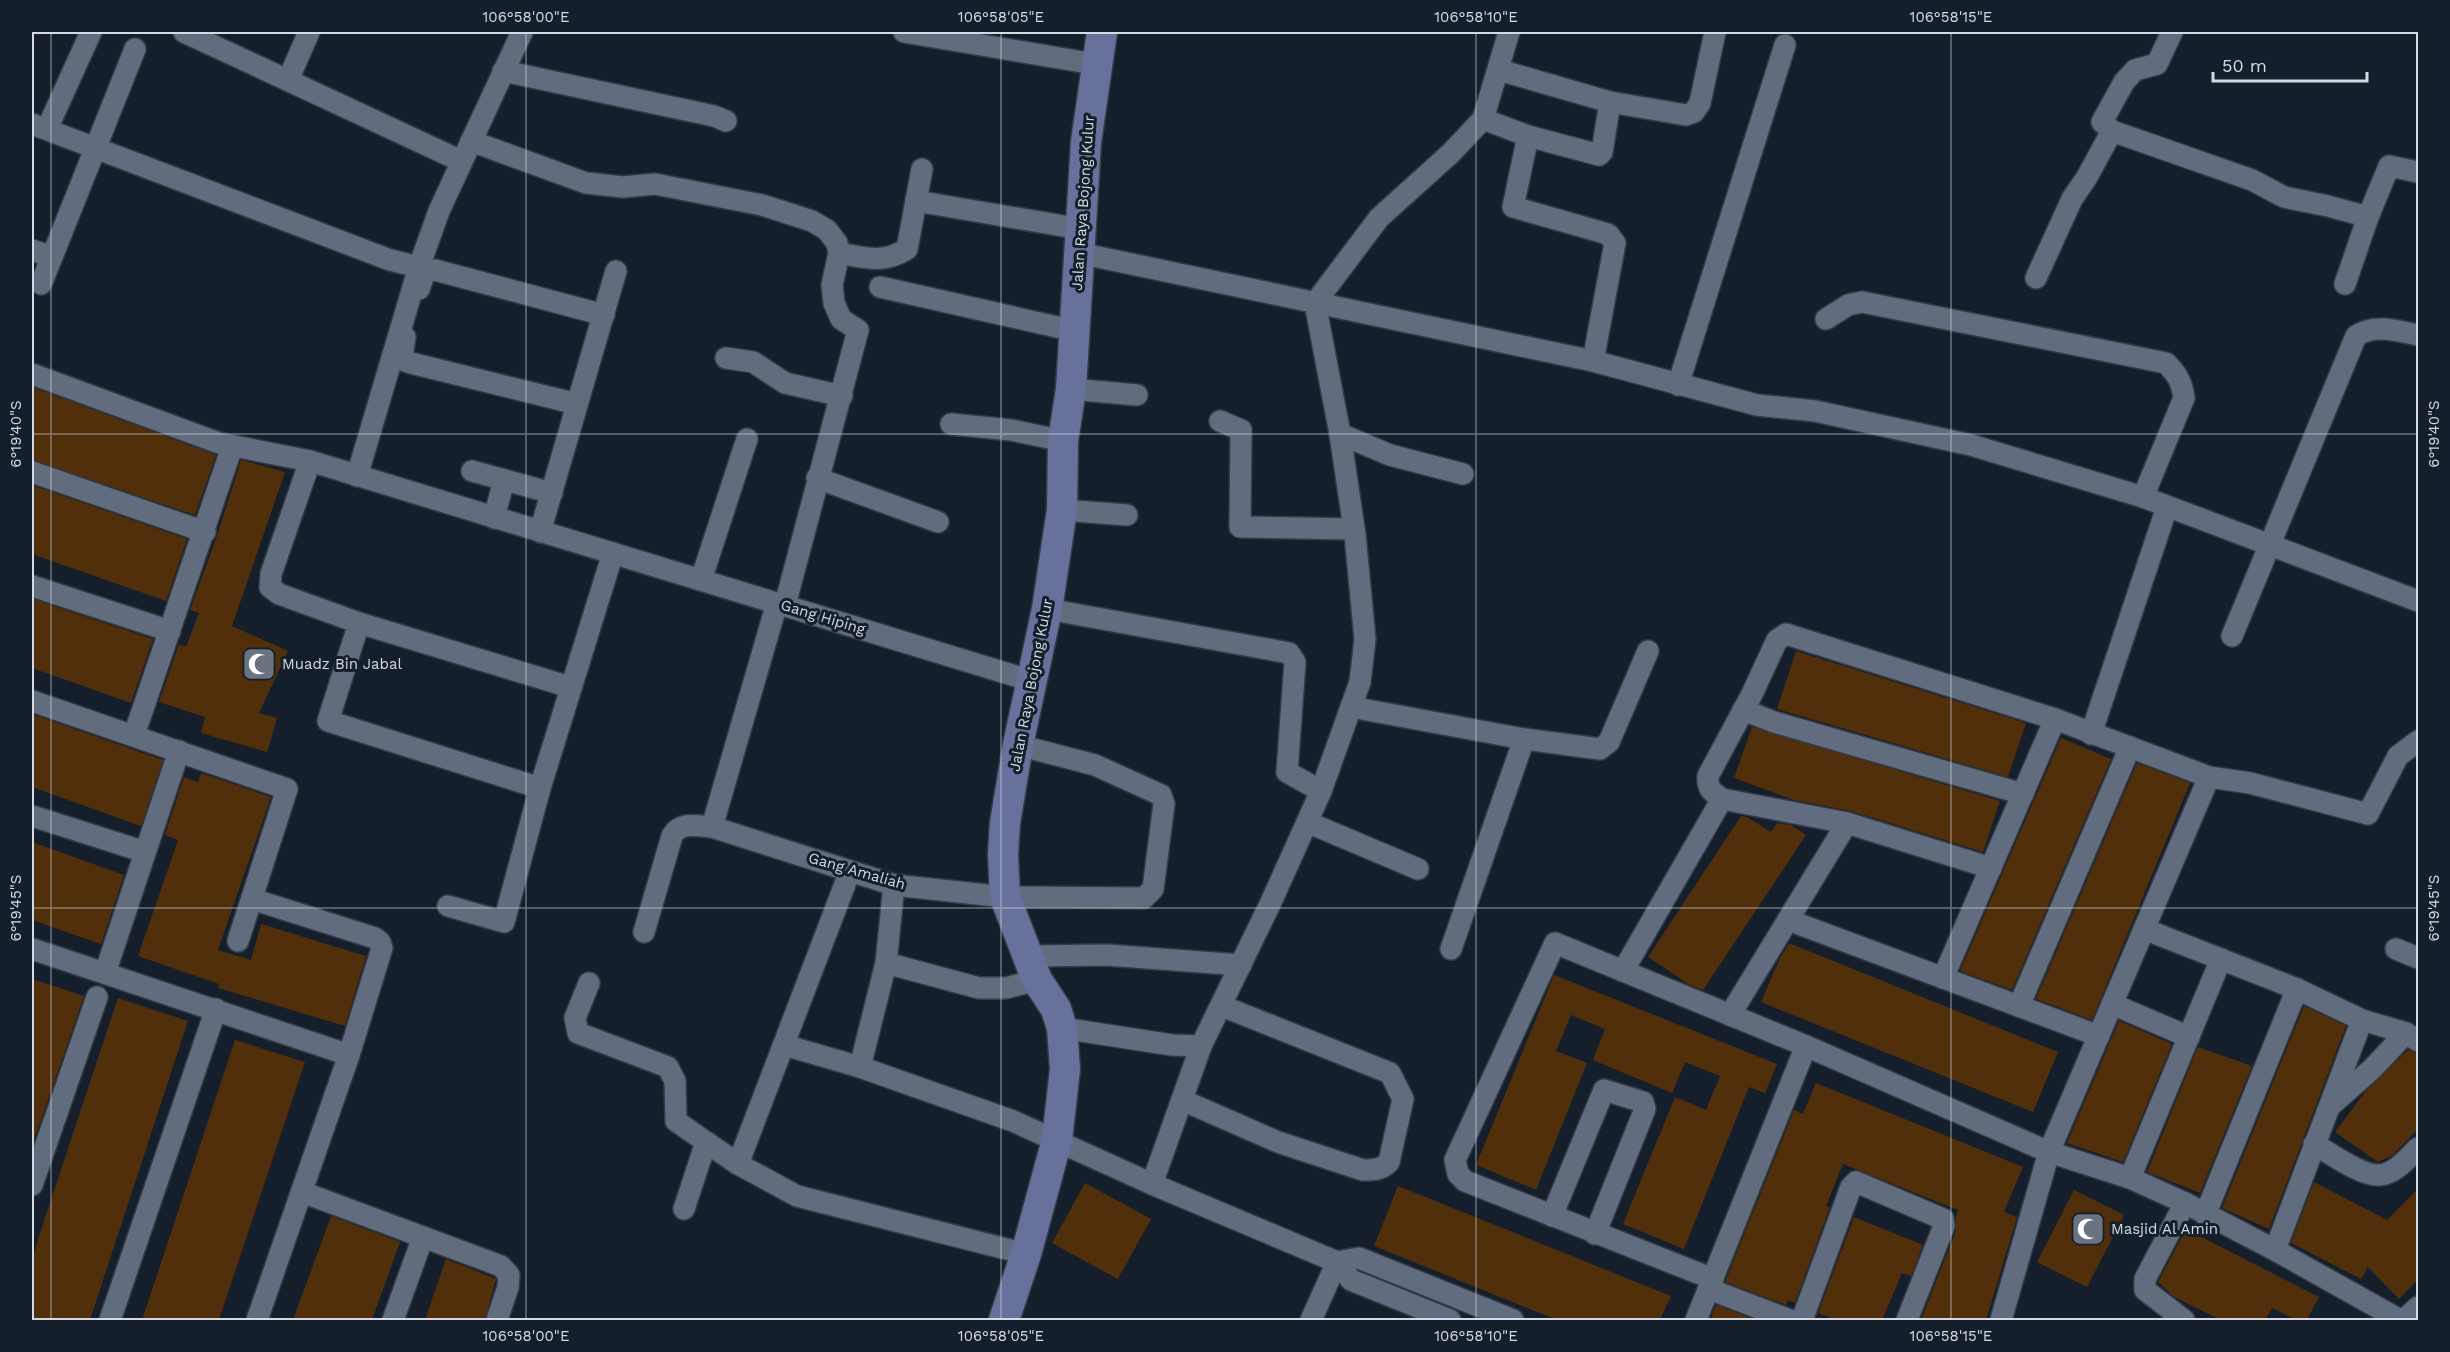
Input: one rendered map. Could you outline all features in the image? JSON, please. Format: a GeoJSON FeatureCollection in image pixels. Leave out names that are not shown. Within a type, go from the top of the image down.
{"type":"FeatureCollection","features":[{"type":"Feature","properties":{"kind":"main road","name":"Jalan Raya Bojong Kulur"},"geometry":{"type":"LineString","coordinates":[[1004,1320],[1026,1254],[1057,1140],[1065,1069],[1062,1028],[1056,1010],[1032,968],[1005,897],[1003,854],[1005,823],[1018,745],[1047,609],[1062,510],[1063,441],[1071,389],[1086,142],[1095,64],[1102,32]]}},
{"type":"Feature","properties":{"kind":"street"},"geometry":{"type":"LineString","coordinates":[[91,32],[39,126],[390,260],[419,267]]}},
{"type":"Feature","properties":{"kind":"street"},"geometry":{"type":"LineString","coordinates":[[183,32],[461,161]]}},
{"type":"Feature","properties":{"kind":"street"},"geometry":{"type":"LineString","coordinates":[[288,80],[309,32]]}},
{"type":"Feature","properties":{"kind":"street"},"geometry":{"type":"LineString","coordinates":[[357,476],[419,267],[461,161],[522,32]]}},
{"type":"Feature","properties":{"kind":"street"},"geometry":{"type":"LineString","coordinates":[[904,32],[927,33],[1095,64]]}},
{"type":"Feature","properties":{"kind":"street"},"geometry":{"type":"LineString","coordinates":[[1152,1184],[1201,1046],[1222,1006],[1321,791],[1360,682],[1365,639],[1354,529],[1340,434],[1315,303],[1379,218],[1451,153],[1483,119],[1509,32]]}},
{"type":"Feature","properties":{"kind":"street"},"geometry":{"type":"LineString","coordinates":[[1499,70],[1610,102],[1686,115],[1694,112],[1700,103],[1715,32]]}},
{"type":"Feature","properties":{"kind":"street"},"geometry":{"type":"LineString","coordinates":[[2172,32],[2157,64],[2135,70],[2124,82],[2102,122],[2112,131],[2252,180],[2284,197],[2368,217]]}},
{"type":"Feature","properties":{"kind":"street"},"geometry":{"type":"LineString","coordinates":[[1678,385],[1785,45]]}},
{"type":"Feature","properties":{"kind":"street"},"geometry":{"type":"LineString","coordinates":[[41,284],[135,49]]}},
{"type":"Feature","properties":{"kind":"street"},"geometry":{"type":"LineString","coordinates":[[503,71],[714,116],[726,121]]}},
{"type":"Feature","properties":{"kind":"street"},"geometry":{"type":"LineString","coordinates":[[1483,119],[1528,136],[1599,155],[1602,152],[1610,102]]}},
{"type":"Feature","properties":{"kind":"street"},"geometry":{"type":"LineString","coordinates":[[2036,278],[2072,199],[2112,131]]}},
{"type":"Feature","properties":{"kind":"street"},"geometry":{"type":"LineString","coordinates":[[1528,136],[1513,207],[1608,234],[1615,243],[1593,361]]}},
{"type":"Feature","properties":{"kind":"street"},"geometry":{"type":"LineString","coordinates":[[471,141],[586,183],[623,187],[655,184],[772,208],[812,220],[827,230],[837,243],[839,253],[832,285],[834,303],[841,319],[858,330],[842,396],[781,604],[712,827],[688,826],[675,831],[644,932]]}},
{"type":"Feature","properties":{"kind":"street"},"geometry":{"type":"LineString","coordinates":[[2345,284],[2368,217],[2389,166],[2418,172]]}},
{"type":"Feature","properties":{"kind":"street"},"geometry":{"type":"LineString","coordinates":[[839,253],[875,259],[893,258],[907,249],[922,169]]}},
{"type":"Feature","properties":{"kind":"street"},"geometry":{"type":"LineString","coordinates":[[916,201],[1080,241],[1315,303],[1593,361],[1758,405],[1815,411],[1971,445],[2143,497],[2418,601]]}},
{"type":"Feature","properties":{"kind":"street"},"geometry":{"type":"LineString","coordinates":[[32,250],[52,257]]}},
{"type":"Feature","properties":{"kind":"street"},"geometry":{"type":"LineString","coordinates":[[577,404],[405,361],[401,351],[423,276],[430,269],[435,270],[604,315]]}},
{"type":"Feature","properties":{"kind":"street"},"geometry":{"type":"LineString","coordinates":[[540,532],[616,271]]}},
{"type":"Feature","properties":{"kind":"street"},"geometry":{"type":"LineString","coordinates":[[880,286],[1075,331]]}},
{"type":"Feature","properties":{"kind":"street"},"geometry":{"type":"LineString","coordinates":[[1826,319],[1848,305],[1862,302],[2166,363],[2177,374],[2184,398],[2143,497]]}},
{"type":"Feature","properties":{"kind":"street"},"geometry":{"type":"LineString","coordinates":[[2232,636],[2356,336],[2385,328],[2418,335]]}},
{"type":"Feature","properties":{"kind":"street"},"geometry":{"type":"LineString","coordinates":[[726,358],[753,362],[785,383],[842,396]]}},
{"type":"Feature","properties":{"kind":"street","name":"Gang Hiping"},"geometry":{"type":"LineString","coordinates":[[32,374],[232,447],[310,461],[1032,681]]}},
{"type":"Feature","properties":{"kind":"street"},"geometry":{"type":"LineString","coordinates":[[1071,389],[1137,394]]}},
{"type":"Feature","properties":{"kind":"street"},"geometry":{"type":"LineString","coordinates":[[1220,421],[1241,430],[1240,527],[1354,529]]}},
{"type":"Feature","properties":{"kind":"street"},"geometry":{"type":"LineString","coordinates":[[951,424],[1011,430],[1063,441]]}},
{"type":"Feature","properties":{"kind":"street"},"geometry":{"type":"LineString","coordinates":[[1340,434],[1390,455],[1463,474]]}},
{"type":"Feature","properties":{"kind":"street"},"geometry":{"type":"LineString","coordinates":[[701,580],[747,439]]}},
{"type":"Feature","properties":{"kind":"street"},"geometry":{"type":"LineString","coordinates":[[134,735],[205,532],[232,447]]}},
{"type":"Feature","properties":{"kind":"street"},"geometry":{"type":"LineString","coordinates":[[310,461],[271,574],[270,587],[279,594],[359,623],[570,687]]}},
{"type":"Feature","properties":{"kind":"street"},"geometry":{"type":"LineString","coordinates":[[472,471],[552,493]]}},
{"type":"Feature","properties":{"kind":"street"},"geometry":{"type":"LineString","coordinates":[[32,472],[205,532]]}},
{"type":"Feature","properties":{"kind":"street"},"geometry":{"type":"LineString","coordinates":[[817,478],[938,522]]}},
{"type":"Feature","properties":{"kind":"street"},"geometry":{"type":"LineString","coordinates":[[494,518],[504,480]]}},
{"type":"Feature","properties":{"kind":"street"},"geometry":{"type":"LineString","coordinates":[[2091,734],[2167,507]]}},
{"type":"Feature","properties":{"kind":"street"},"geometry":{"type":"LineString","coordinates":[[1062,510],[1127,515]]}},
{"type":"Feature","properties":{"kind":"street"},"geometry":{"type":"LineString","coordinates":[[448,906],[504,922],[540,788],[613,554]]}},
{"type":"Feature","properties":{"kind":"street"},"geometry":{"type":"LineString","coordinates":[[32,586],[170,631]]}},
{"type":"Feature","properties":{"kind":"street"},"geometry":{"type":"LineString","coordinates":[[1047,609],[1289,653],[1295,662],[1287,772],[1321,791]]}},
{"type":"Feature","properties":{"kind":"street"},"geometry":{"type":"LineString","coordinates":[[359,623],[328,721],[540,788]]}},
{"type":"Feature","properties":{"kind":"street"},"geometry":{"type":"LineString","coordinates":[[1991,868],[1847,823],[1722,799],[1710,791],[1707,784],[1708,776],[1781,636],[1791,634],[2055,719],[2209,777],[2250,783],[2368,814],[2398,756],[2418,741]]}},
{"type":"Feature","properties":{"kind":"street"},"geometry":{"type":"LineString","coordinates":[[1351,707],[1524,739],[1600,749],[1609,742],[1648,651]]}},
{"type":"Feature","properties":{"kind":"street"},"geometry":{"type":"LineString","coordinates":[[32,701],[287,789],[238,941]]}},
{"type":"Feature","properties":{"kind":"street"},"geometry":{"type":"LineString","coordinates":[[1743,710],[1774,722],[2022,794]]}},
{"type":"Feature","properties":{"kind":"street"},"geometry":{"type":"LineString","coordinates":[[1943,978],[2055,719]]}},
{"type":"Feature","properties":{"kind":"street"},"geometry":{"type":"LineString","coordinates":[[1451,949],[1524,739]]}},
{"type":"Feature","properties":{"kind":"street","name":"Gang Amaliah"},"geometry":{"type":"LineString","coordinates":[[712,827],[894,885],[1005,897],[1146,896],[1152,889],[1164,804],[1161,795],[1095,765],[1018,745]]}},
{"type":"Feature","properties":{"kind":"street"},"geometry":{"type":"LineString","coordinates":[[2019,1006],[2130,747]]}},
{"type":"Feature","properties":{"kind":"street"},"geometry":{"type":"LineString","coordinates":[[105,972],[179,751]]}},
{"type":"Feature","properties":{"kind":"street"},"geometry":{"type":"LineString","coordinates":[[2001,1320],[2049,1152],[2209,777]]}},
{"type":"Feature","properties":{"kind":"street"},"geometry":{"type":"LineString","coordinates":[[1623,972],[1722,799]]}},
{"type":"Feature","properties":{"kind":"street"},"geometry":{"type":"LineString","coordinates":[[32,816],[145,852]]}},
{"type":"Feature","properties":{"kind":"street"},"geometry":{"type":"LineString","coordinates":[[1307,822],[1418,869]]}},
{"type":"Feature","properties":{"kind":"street"},"geometry":{"type":"LineString","coordinates":[[1730,1015],[1847,823]]}},
{"type":"Feature","properties":{"kind":"street"},"geometry":{"type":"LineString","coordinates":[[738,1164],[849,871]]}},
{"type":"Feature","properties":{"kind":"street"},"geometry":{"type":"LineString","coordinates":[[860,1066],[886,963],[894,885]]}},
{"type":"Feature","properties":{"kind":"street"},"geometry":{"type":"LineString","coordinates":[[252,899],[375,938],[380,942],[382,948],[349,1054],[257,1320]]}},
{"type":"Feature","properties":{"kind":"street"},"geometry":{"type":"LineString","coordinates":[[1788,920],[2099,1036]]}},
{"type":"Feature","properties":{"kind":"street"},"geometry":{"type":"LineString","coordinates":[[2144,929],[2297,989],[2362,1020],[2412,1037]]}},
{"type":"Feature","properties":{"kind":"street"},"geometry":{"type":"LineString","coordinates":[[1790,1320],[1595,1234],[1466,1181],[1455,1168],[1455,1160],[1553,945],[1558,943],[1623,972],[1806,1046],[2049,1152],[2130,1178],[2185,1203],[2402,1320],[2418,1307]]}},
{"type":"Feature","properties":{"kind":"street"},"geometry":{"type":"LineString","coordinates":[[32,949],[349,1054]]}},
{"type":"Feature","properties":{"kind":"street"},"geometry":{"type":"LineString","coordinates":[[2396,949],[2418,958]]}},
{"type":"Feature","properties":{"kind":"street"},"geometry":{"type":"LineString","coordinates":[[886,963],[979,988],[1006,988],[1032,968],[1107,956],[1241,965]]}},
{"type":"Feature","properties":{"kind":"street"},"geometry":{"type":"LineString","coordinates":[[2130,1178],[2221,959]]}},
{"type":"Feature","properties":{"kind":"street"},"geometry":{"type":"LineString","coordinates":[[589,983],[575,1018],[578,1033],[668,1067],[675,1081],[676,1120],[738,1164],[796,1196],[1026,1254]]}},
{"type":"Feature","properties":{"kind":"street"},"geometry":{"type":"LineString","coordinates":[[2205,1215],[2297,989]]}},
{"type":"Feature","properties":{"kind":"street"},"geometry":{"type":"LineString","coordinates":[[32,1185],[97,997]]}},
{"type":"Feature","properties":{"kind":"street"},"geometry":{"type":"LineString","coordinates":[[2112,1004],[2189,1037]]}},
{"type":"Feature","properties":{"kind":"street"},"geometry":{"type":"LineString","coordinates":[[1182,1100],[1278,1142],[1363,1170],[1383,1168],[1389,1162],[1402,1099],[1390,1073],[1222,1006]]}},
{"type":"Feature","properties":{"kind":"street"},"geometry":{"type":"LineString","coordinates":[[110,1320],[216,1009]]}},
{"type":"Feature","properties":{"kind":"street"},"geometry":{"type":"LineString","coordinates":[[2275,1250],[2362,1020]]}},
{"type":"Feature","properties":{"kind":"street"},"geometry":{"type":"LineString","coordinates":[[1062,1028],[1172,1045],[1201,1046]]}},
{"type":"Feature","properties":{"kind":"street"},"geometry":{"type":"LineString","coordinates":[[2330,1107],[2412,1037]]}},
{"type":"Feature","properties":{"kind":"street"},"geometry":{"type":"LineString","coordinates":[[783,1045],[860,1066],[986,1111],[1057,1140],[1152,1184],[1337,1262],[1351,1280],[1450,1320]]}},
{"type":"Feature","properties":{"kind":"street"},"geometry":{"type":"LineString","coordinates":[[1696,1320],[1806,1046]]}},
{"type":"Feature","properties":{"kind":"street"},"geometry":{"type":"LineString","coordinates":[[1552,1216],[1604,1090],[1642,1102],[1645,1108],[1595,1234]]}},
{"type":"Feature","properties":{"kind":"street"},"geometry":{"type":"LineString","coordinates":[[684,1209],[706,1142]]}},
{"type":"Feature","properties":{"kind":"street"},"geometry":{"type":"LineString","coordinates":[[2314,1144],[2361,1170],[2379,1175],[2400,1165],[2418,1148]]}},
{"type":"Feature","properties":{"kind":"street"},"geometry":{"type":"LineString","coordinates":[[1802,1320],[1851,1187],[1856,1182],[1943,1219],[1944,1226],[1907,1320]]}},
{"type":"Feature","properties":{"kind":"street"},"geometry":{"type":"LineString","coordinates":[[302,1192],[501,1266],[508,1275],[508,1287],[497,1320]]}},
{"type":"Feature","properties":{"kind":"street"},"geometry":{"type":"LineString","coordinates":[[2184,1320],[2145,1290],[2145,1279],[2185,1203]]}},
{"type":"Feature","properties":{"kind":"street"},"geometry":{"type":"LineString","coordinates":[[393,1320],[423,1237]]}},
{"type":"Feature","properties":{"kind":"street"},"geometry":{"type":"LineString","coordinates":[[1337,1262],[1359,1258],[1513,1320]]}},
{"type":"Feature","properties":{"kind":"street"},"geometry":{"type":"LineString","coordinates":[[1311,1320],[1337,1262]]}},
{"type":"Feature","properties":{"kind":"building"},"geometry":{"type":"Polygon","coordinates":[[[32,387],[216,455],[195,515],[32,460],[32,387]]]}},
{"type":"Feature","properties":{"kind":"building"},"geometry":{"type":"Polygon","coordinates":[[[241,460],[285,472],[232,626],[288,651],[259,713],[277,718],[267,752],[201,733],[205,717],[159,702],[179,644],[186,647],[199,613],[190,610],[241,460]]]}},
{"type":"Feature","properties":{"kind":"building"},"geometry":{"type":"Polygon","coordinates":[[[32,485],[187,539],[166,601],[32,554],[32,485]]]}},
{"type":"Feature","properties":{"kind":"building"},"geometry":{"type":"Polygon","coordinates":[[[32,599],[153,639],[131,703],[32,668],[32,599]]]}},
{"type":"Feature","properties":{"kind":"building"},"geometry":{"type":"Polygon","coordinates":[[[1796,651],[2026,723],[2008,777],[1777,709],[1796,651]]]}},
{"type":"Feature","properties":{"kind":"building"},"geometry":{"type":"Polygon","coordinates":[[[32,714],[163,760],[141,826],[32,787],[32,714]]]}},
{"type":"Feature","properties":{"kind":"building"},"geometry":{"type":"Polygon","coordinates":[[[1752,727],[2000,801],[1983,852],[1851,811],[1794,800],[1734,778],[1752,727]]]}},
{"type":"Feature","properties":{"kind":"building"},"geometry":{"type":"Polygon","coordinates":[[[2061,738],[2111,759],[2012,990],[1960,971],[2061,738]]]}},
{"type":"Feature","properties":{"kind":"building"},"geometry":{"type":"Polygon","coordinates":[[[2137,763],[2190,783],[2092,1020],[2036,999],[2137,763]]]}},
{"type":"Feature","properties":{"kind":"building"},"geometry":{"type":"Polygon","coordinates":[[[201,773],[271,797],[218,950],[251,960],[261,924],[366,956],[345,1026],[218,988],[219,984],[138,956],[178,840],[165,835],[184,777],[198,782],[201,773]]]}},
{"type":"Feature","properties":{"kind":"building"},"geometry":{"type":"Polygon","coordinates":[[[1741,816],[1747,817],[1771,832],[1777,823],[1791,825],[1806,835],[1703,990],[1690,985],[1648,957],[1741,816]]]}},
{"type":"Feature","properties":{"kind":"building"},"geometry":{"type":"Polygon","coordinates":[[[32,842],[124,875],[101,944],[32,920],[32,842]]]}},
{"type":"Feature","properties":{"kind":"building"},"geometry":{"type":"Polygon","coordinates":[[[1789,943],[2058,1052],[2033,1112],[1761,1002],[1789,943]]]}},
{"type":"Feature","properties":{"kind":"building"},"geometry":{"type":"Polygon","coordinates":[[[1554,975],[1777,1064],[1765,1093],[1749,1087],[1684,1249],[1623,1224],[1675,1097],[1706,1110],[1720,1076],[1685,1062],[1672,1093],[1593,1060],[1605,1029],[1571,1015],[1556,1051],[1587,1063],[1536,1190],[1476,1165],[1554,975]]]}},
{"type":"Feature","properties":{"kind":"building"},"geometry":{"type":"Polygon","coordinates":[[[32,979],[84,996],[32,1146],[32,979]]]}},
{"type":"Feature","properties":{"kind":"building"},"geometry":{"type":"Polygon","coordinates":[[[118,998],[188,1021],[90,1320],[32,1320],[32,1263],[38,1239],[118,998]]]}},
{"type":"Feature","properties":{"kind":"building"},"geometry":{"type":"Polygon","coordinates":[[[2304,1006],[2346,1026],[2269,1229],[2222,1208],[2304,1006]]]}},
{"type":"Feature","properties":{"kind":"building"},"geometry":{"type":"Polygon","coordinates":[[[2119,1021],[2172,1044],[2123,1162],[2067,1143],[2119,1021]]]}},
{"type":"Feature","properties":{"kind":"building"},"geometry":{"type":"Polygon","coordinates":[[[235,1040],[305,1062],[219,1320],[142,1320],[235,1040]]]}},
{"type":"Feature","properties":{"kind":"building"},"geometry":{"type":"Polygon","coordinates":[[[2198,1047],[2252,1066],[2200,1193],[2147,1172],[2198,1047]]]}},
{"type":"Feature","properties":{"kind":"building"},"geometry":{"type":"Polygon","coordinates":[[[2408,1050],[2418,1054],[2418,1129],[2393,1155],[2378,1162],[2335,1132],[2365,1092],[2408,1050]]]}},
{"type":"Feature","properties":{"kind":"building"},"geometry":{"type":"Polygon","coordinates":[[[1816,1083],[2023,1167],[2004,1212],[2017,1217],[1986,1320],[1921,1320],[1956,1231],[1958,1210],[1843,1164],[1826,1206],[1830,1207],[1795,1303],[1788,1300],[1786,1305],[1725,1282],[1794,1110],[1803,1114],[1816,1083]]]}},
{"type":"Feature","properties":{"kind":"building"},"geometry":{"type":"Polygon","coordinates":[[[2314,1182],[2387,1220],[2418,1189],[2418,1280],[2399,1299],[2368,1267],[2361,1279],[2291,1243],[2314,1182]]]}},
{"type":"Feature","properties":{"kind":"building"},"geometry":{"type":"Polygon","coordinates":[[[1085,1183],[1151,1219],[1118,1279],[1052,1243],[1085,1183]]]}},
{"type":"Feature","properties":{"kind":"building"},"geometry":{"type":"Polygon","coordinates":[[[1398,1186],[1671,1296],[1660,1320],[1557,1320],[1374,1246],[1398,1186]]]}},
{"type":"Feature","properties":{"kind":"building"},"geometry":{"type":"Polygon","coordinates":[[[2074,1190],[2124,1215],[2087,1287],[2037,1262],[2074,1190]]]}},
{"type":"Feature","properties":{"kind":"building"},"geometry":{"type":"Polygon","coordinates":[[[331,1216],[400,1242],[372,1320],[293,1320],[331,1216]]]}},
{"type":"Feature","properties":{"kind":"building"},"geometry":{"type":"Polygon","coordinates":[[[1854,1217],[1923,1245],[1911,1276],[1902,1273],[1882,1320],[1837,1320],[1818,1313],[1854,1217]]]}},
{"type":"Feature","properties":{"kind":"building"},"geometry":{"type":"Polygon","coordinates":[[[2186,1229],[2319,1297],[2307,1320],[2296,1320],[2272,1308],[2265,1320],[2221,1320],[2174,1297],[2158,1282],[2186,1229]]]}},
{"type":"Feature","properties":{"kind":"building"},"geometry":{"type":"Polygon","coordinates":[[[446,1259],[496,1279],[485,1320],[425,1320],[446,1259]]]}},
{"type":"Feature","properties":{"kind":"building"},"geometry":{"type":"Polygon","coordinates":[[[1716,1305],[1756,1320],[1710,1320],[1716,1305]]]}},
{"type":"Feature","properties":{"kind":"place","name":"Muadz Bin Jabal"},"geometry":{"type":"Point","coordinates":[259,664]}},
{"type":"Feature","properties":{"kind":"place","name":"Masjid Al Amin"},"geometry":{"type":"Point","coordinates":[2088,1229]}}]}
